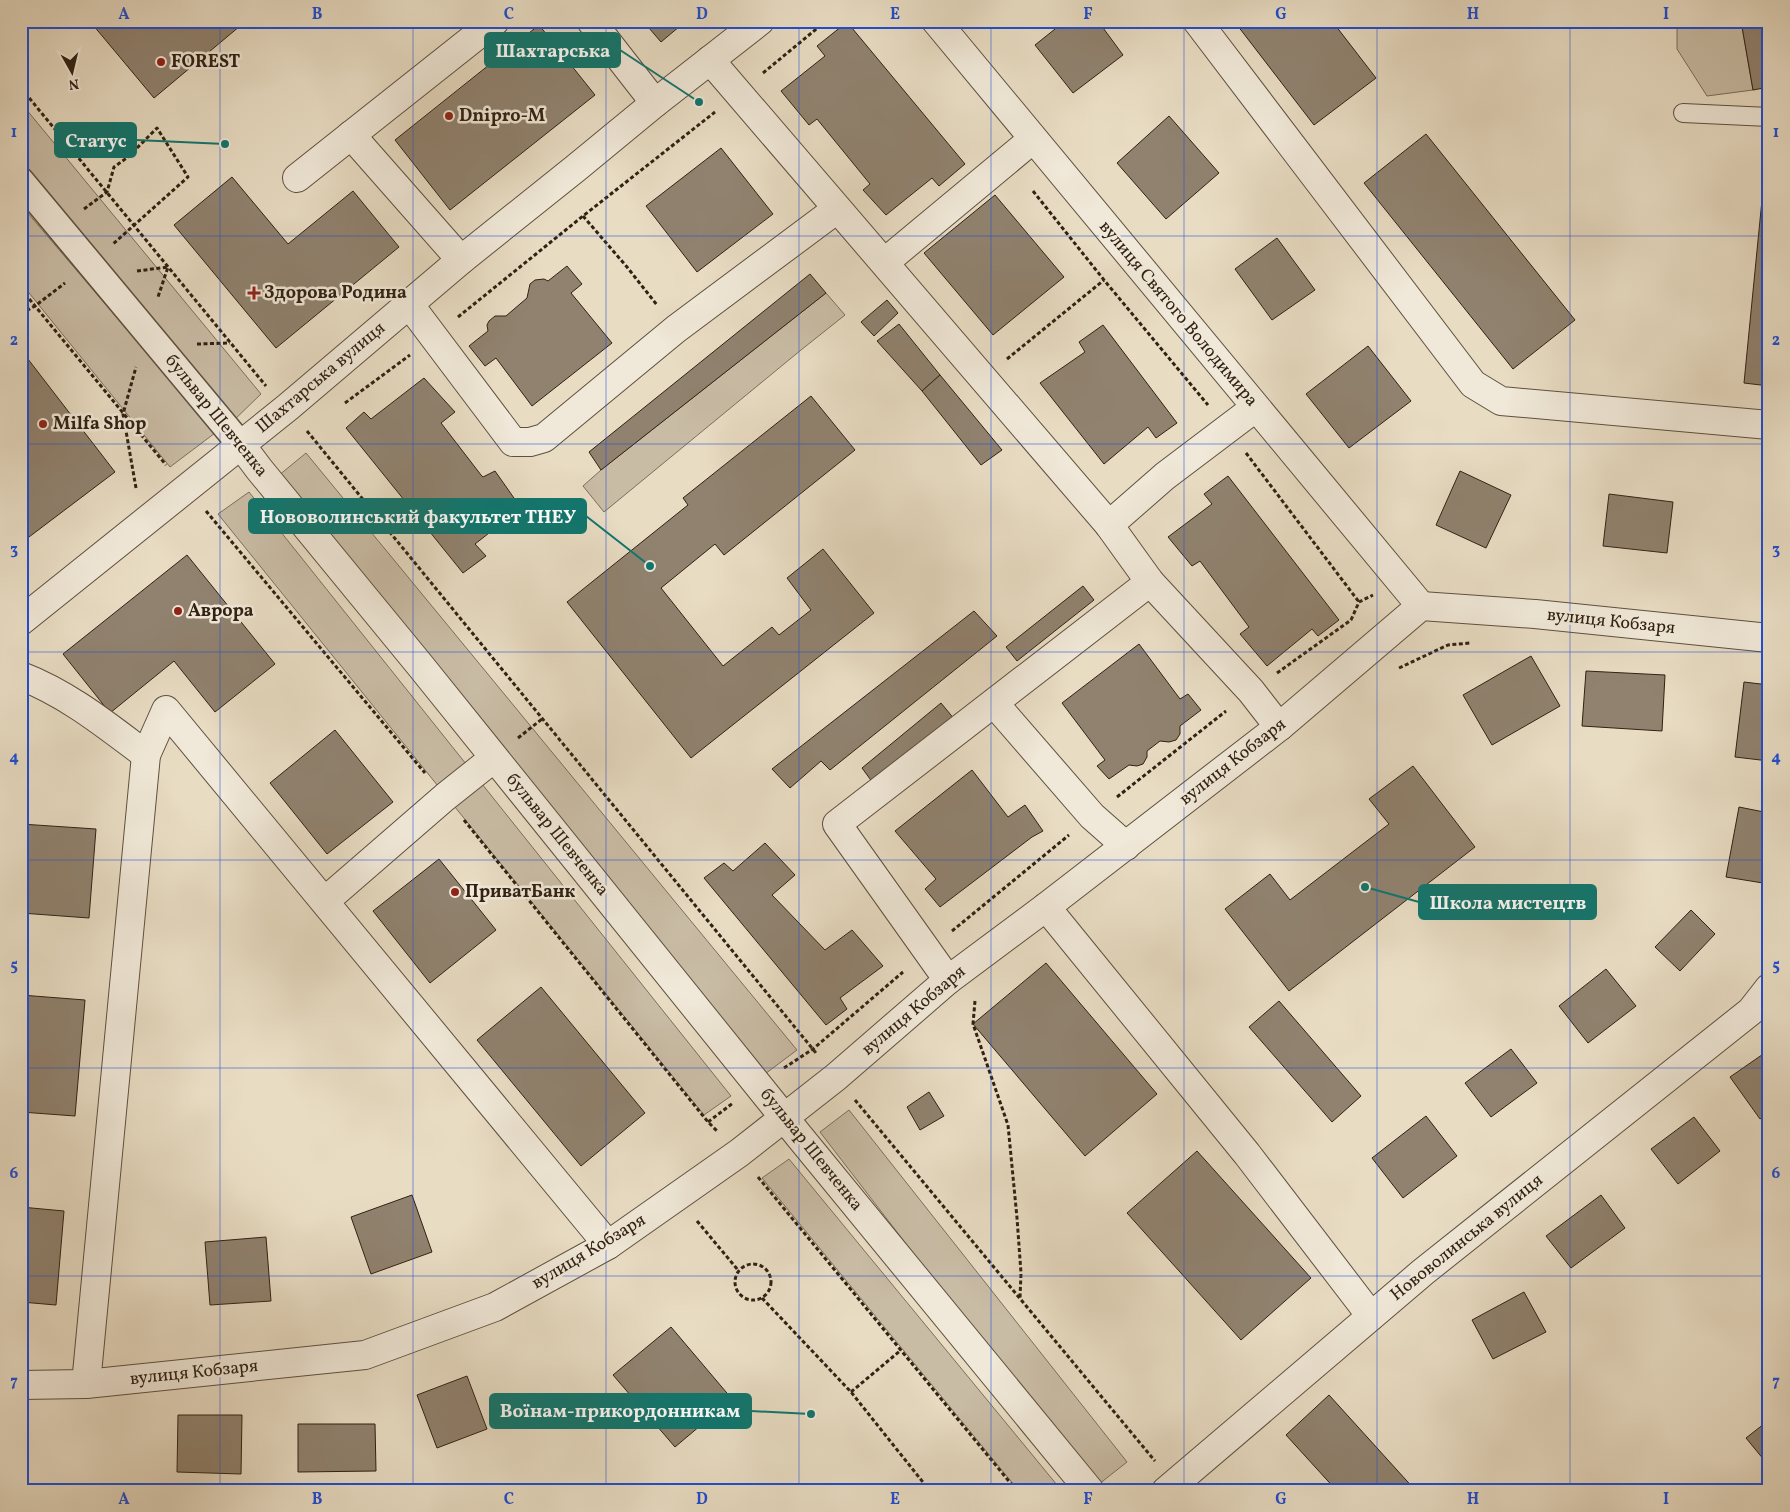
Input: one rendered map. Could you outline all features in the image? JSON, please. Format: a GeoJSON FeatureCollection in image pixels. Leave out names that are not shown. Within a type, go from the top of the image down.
{"type":"FeatureCollection","features":[{"type":"Feature","properties":{"kind":"street"},"geometry":{"type":"LineString","coordinates":[[297,178],[495,21]]}},
{"type":"Feature","properties":{"kind":"street"},"geometry":{"type":"LineString","coordinates":[[591,21],[655,103]]}},
{"type":"Feature","properties":{"kind":"street","name":"Шахтарська вулиця"},"geometry":{"type":"LineString","coordinates":[[21,621],[288,407],[461,260],[655,103],[760,21]]}},
{"type":"Feature","properties":{"kind":"street","name":"вулиця Святого Володимира"},"geometry":{"type":"LineString","coordinates":[[936,21],[1421,606]]}},
{"type":"Feature","properties":{"kind":"street"},"geometry":{"type":"LineString","coordinates":[[1197,21],[1473,384],[1501,401],[1769,425]]}},
{"type":"Feature","properties":{"kind":"street"},"geometry":{"type":"LineString","coordinates":[[710,60],[1109,525],[1150,582],[1251,691],[1279,727]]}},
{"type":"Feature","properties":{"kind":"street"},"geometry":{"type":"LineString","coordinates":[[351,134],[461,260]]}},
{"type":"Feature","properties":{"kind":"street"},"geometry":{"type":"LineString","coordinates":[[885,262],[1033,140]]}},
{"type":"Feature","properties":{"kind":"street","name":"бульвар Шевченка"},"geometry":{"type":"LineString","coordinates":[[21,181],[241,445],[758,1085],[1090,1491]]}},
{"type":"Feature","properties":{"kind":"street"},"geometry":{"type":"LineString","coordinates":[[409,304],[514,442],[530,442],[544,438],[676,329],[837,209]]}},
{"type":"Feature","properties":{"kind":"street"},"geometry":{"type":"LineString","coordinates":[[1109,525],[1165,476],[1255,408]]}},
{"type":"Feature","properties":{"kind":"street"},"geometry":{"type":"LineString","coordinates":[[948,980],[837,824],[1150,582]]}},
{"type":"Feature","properties":{"kind":"street","name":"вулиця Кобзаря"},"geometry":{"type":"LineString","coordinates":[[21,1385],[86,1384],[365,1355],[495,1307],[608,1245],[739,1153],[836,1076],[948,980],[1126,846],[1279,727],[1421,606],[1535,614],[1769,638]]}},
{"type":"Feature","properties":{"kind":"street"},"geometry":{"type":"LineString","coordinates":[[21,676],[39,683],[80,706],[146,755]]}},
{"type":"Feature","properties":{"kind":"street"},"geometry":{"type":"LineString","coordinates":[[994,703],[1092,816],[1126,846]]}},
{"type":"Feature","properties":{"kind":"street"},"geometry":{"type":"LineString","coordinates":[[86,1384],[146,755],[166,710],[608,1245]]}},
{"type":"Feature","properties":{"kind":"street"},"geometry":{"type":"LineString","coordinates":[[325,901],[445,797],[494,758]]}},
{"type":"Feature","properties":{"kind":"street"},"geometry":{"type":"LineString","coordinates":[[1046,907],[1247,1154],[1371,1316]]}},
{"type":"Feature","properties":{"kind":"street","name":"Нововолинська вулиця"},"geometry":{"type":"LineString","coordinates":[[1169,1488],[1423,1272],[1751,1011],[1769,988]]}},
{"type":"Feature","properties":{"kind":"lane"},"geometry":{"type":"LineString","coordinates":[[1683,113],[1769,117]]}},
{"type":"Feature","properties":{"kind":"path"},"geometry":{"type":"LineString","coordinates":[[338,408],[434,337],[826,21]]}},
{"type":"Feature","properties":{"kind":"path"},"geometry":{"type":"LineString","coordinates":[[21,88],[271,392],[288,407],[1160,1468],[1169,1488]]}},
{"type":"Feature","properties":{"kind":"path"},"geometry":{"type":"LineString","coordinates":[[106,192],[114,167],[128,157],[157,128],[188,177]]}},
{"type":"Feature","properties":{"kind":"path"},"geometry":{"type":"LineString","coordinates":[[708,1122],[758,1085],[814,1049],[926,951],[1092,816],[1251,691],[1351,620],[1359,602],[1228,429],[1104,280],[1009,160]]}},
{"type":"Feature","properties":{"kind":"path"},"geometry":{"type":"LineString","coordinates":[[583,216],[627,267],[676,329]]}},
{"type":"Feature","properties":{"kind":"path"},"geometry":{"type":"LineString","coordinates":[[137,494],[123,414],[168,267]]}},
{"type":"Feature","properties":{"kind":"path"},"geometry":{"type":"LineString","coordinates":[[984,378],[1104,280]]}},
{"type":"Feature","properties":{"kind":"path"},"geometry":{"type":"LineString","coordinates":[[21,289],[171,472],[187,488],[445,797],[708,1122],[739,1153],[1017,1491]]}},
{"type":"Feature","properties":{"kind":"path"},"geometry":{"type":"LineString","coordinates":[[300,436],[315,425]]}},
{"type":"Feature","properties":{"kind":"path"},"geometry":{"type":"LineString","coordinates":[[1394,670],[1448,645],[1474,642]]}},
{"type":"Feature","properties":{"kind":"path"},"geometry":{"type":"LineString","coordinates":[[975,1001],[973,1024],[1008,1125],[1021,1273],[1020,1298]]}},
{"type":"Feature","properties":{"kind":"path"},"geometry":{"type":"LineString","coordinates":[[692,1216],[738,1270]]}},
{"type":"Feature","properties":{"kind":"path"},"geometry":{"type":"LineString","coordinates":[[755,1264],[764,1267],[770,1274],[769,1292],[762,1298],[749,1301],[738,1294],[734,1282],[738,1270],[746,1265],[755,1264]]}},
{"type":"Feature","properties":{"kind":"path"},"geometry":{"type":"LineString","coordinates":[[762,1298],[851,1392],[930,1491]]}},
{"type":"Feature","properties":{"kind":"path"},"geometry":{"type":"LineString","coordinates":[[851,1392],[901,1350]]}},
{"type":"Feature","properties":{"kind":"shaded area"},"geometry":{"type":"Polygon","coordinates":[[[1677,21],[1741,21],[1753,90],[1707,96],[1677,49],[1677,21]]]}},
{"type":"Feature","properties":{"kind":"shaded area"},"geometry":{"type":"Polygon","coordinates":[[[21,103],[261,394],[230,424],[21,172],[21,103]]]}},
{"type":"Feature","properties":{"kind":"shaded area"},"geometry":{"type":"Polygon","coordinates":[[[21,205],[215,433],[170,467],[21,283],[21,205]]]}},
{"type":"Feature","properties":{"kind":"shaded area"},"geometry":{"type":"Polygon","coordinates":[[[826,293],[845,315],[604,512],[583,486],[826,293]]]}},
{"type":"Feature","properties":{"kind":"shaded area"},"geometry":{"type":"Polygon","coordinates":[[[306,453],[797,1050],[765,1074],[278,476],[306,453]]]}},
{"type":"Feature","properties":{"kind":"shaded area"},"geometry":{"type":"Polygon","coordinates":[[[249,492],[731,1096],[704,1115],[218,514],[249,492]]]}},
{"type":"Feature","properties":{"kind":"shaded area"},"geometry":{"type":"Polygon","coordinates":[[[849,1110],[1127,1462],[1094,1488],[820,1132],[849,1110]]]}},
{"type":"Feature","properties":{"kind":"shaded area"},"geometry":{"type":"Polygon","coordinates":[[[789,1159],[1062,1491],[1019,1491],[762,1178],[789,1159]]]}},
{"type":"Feature","properties":{"kind":"building","name":"FOREST"},"geometry":{"type":"Polygon","coordinates":[[[98,21],[246,21],[154,98],[93,25],[98,21]]]}},
{"type":"Feature","properties":{"kind":"building"},"geometry":{"type":"Polygon","coordinates":[[[643,21],[686,21],[661,42],[643,21]]]}},
{"type":"Feature","properties":{"kind":"building"},"geometry":{"type":"Polygon","coordinates":[[[1065,21],[1098,21],[1123,55],[1073,93],[1035,45],[1065,21]]]}},
{"type":"Feature","properties":{"kind":"building"},"geometry":{"type":"Polygon","coordinates":[[[1234,21],[1332,21],[1376,78],[1314,125],[1234,21]]]}},
{"type":"Feature","properties":{"kind":"building"},"geometry":{"type":"Polygon","coordinates":[[[1741,21],[1769,21],[1769,87],[1753,90],[1741,21]]]}},
{"type":"Feature","properties":{"kind":"building"},"geometry":{"type":"Polygon","coordinates":[[[847,22],[965,164],[939,186],[932,178],[886,215],[863,190],[870,184],[817,119],[809,125],[781,91],[825,56],[817,46],[847,22]]]}},
{"type":"Feature","properties":{"kind":"building"},"geometry":{"type":"Polygon","coordinates":[[[539,25],[595,95],[450,210],[395,140],[539,25]]]}},
{"type":"Feature","properties":{"kind":"building"},"geometry":{"type":"Polygon","coordinates":[[[1169,116],[1219,173],[1166,219],[1117,163],[1169,116]]]}},
{"type":"Feature","properties":{"kind":"building"},"geometry":{"type":"Polygon","coordinates":[[[1426,134],[1575,320],[1513,369],[1364,183],[1426,134]]]}},
{"type":"Feature","properties":{"kind":"building"},"geometry":{"type":"Polygon","coordinates":[[[721,148],[773,214],[697,272],[646,206],[721,148]]]}},
{"type":"Feature","properties":{"kind":"building"},"geometry":{"type":"Polygon","coordinates":[[[1767,149],[1769,150],[1769,386],[1744,383],[1767,149]]]}},
{"type":"Feature","properties":{"kind":"building"},"geometry":{"type":"Polygon","coordinates":[[[232,177],[288,244],[353,191],[399,247],[276,348],[174,225],[232,177]]]}},
{"type":"Feature","properties":{"kind":"building"},"geometry":{"type":"Polygon","coordinates":[[[995,195],[1064,277],[993,335],[924,253],[995,195]]]}},
{"type":"Feature","properties":{"kind":"building"},"geometry":{"type":"Polygon","coordinates":[[[1277,238],[1315,290],[1272,320],[1235,269],[1277,238]]]}},
{"type":"Feature","properties":{"kind":"building"},"geometry":{"type":"Polygon","coordinates":[[[567,266],[582,284],[571,293],[612,343],[532,406],[496,358],[485,366],[469,346],[488,331],[487,325],[495,316],[506,316],[527,298],[530,284],[535,280],[544,279],[548,281],[567,266]]]}},
{"type":"Feature","properties":{"kind":"building"},"geometry":{"type":"Polygon","coordinates":[[[810,274],[826,293],[601,470],[589,452],[810,274]]]}},
{"type":"Feature","properties":{"kind":"building"},"geometry":{"type":"Polygon","coordinates":[[[887,300],[898,313],[874,336],[861,322],[887,300]]]}},
{"type":"Feature","properties":{"kind":"building"},"geometry":{"type":"Polygon","coordinates":[[[899,324],[940,375],[922,391],[877,341],[899,324]]]}},
{"type":"Feature","properties":{"kind":"building"},"geometry":{"type":"Polygon","coordinates":[[[1103,325],[1177,423],[1156,438],[1148,427],[1104,464],[1040,383],[1085,352],[1079,342],[1103,325]]]}},
{"type":"Feature","properties":{"kind":"building"},"geometry":{"type":"Polygon","coordinates":[[[1368,346],[1411,401],[1349,448],[1306,394],[1368,346]]]}},
{"type":"Feature","properties":{"kind":"building"},"geometry":{"type":"Polygon","coordinates":[[[21,350],[115,472],[21,543],[21,350]]]}},
{"type":"Feature","properties":{"kind":"building"},"geometry":{"type":"Polygon","coordinates":[[[940,375],[1002,450],[981,465],[922,391],[940,375]]]}},
{"type":"Feature","properties":{"kind":"building"},"geometry":{"type":"Polygon","coordinates":[[[424,378],[455,412],[441,423],[481,475],[483,477],[495,471],[521,508],[475,544],[486,556],[463,573],[346,428],[364,412],[371,419],[424,378]]]}},
{"type":"Feature","properties":{"kind":"building"},"geometry":{"type":"Polygon","coordinates":[[[811,396],[855,450],[724,555],[715,544],[661,588],[723,666],[772,627],[779,635],[811,610],[787,578],[823,549],[874,613],[691,758],[567,602],[688,505],[683,498],[811,396]]]}},
{"type":"Feature","properties":{"kind":"building"},"geometry":{"type":"Polygon","coordinates":[[[1460,471],[1511,495],[1486,548],[1436,525],[1460,471]]]}},
{"type":"Feature","properties":{"kind":"building"},"geometry":{"type":"Polygon","coordinates":[[[1228,476],[1339,620],[1318,636],[1312,629],[1267,666],[1240,634],[1249,627],[1200,561],[1192,566],[1168,537],[1212,504],[1204,494],[1228,476]]]}},
{"type":"Feature","properties":{"kind":"building"},"geometry":{"type":"Polygon","coordinates":[[[1609,494],[1673,502],[1667,553],[1603,546],[1609,494]]]}},
{"type":"Feature","properties":{"kind":"building"},"geometry":{"type":"Polygon","coordinates":[[[187,555],[275,664],[215,712],[174,661],[110,713],[63,654],[187,555]]]}},
{"type":"Feature","properties":{"kind":"building"},"geometry":{"type":"Polygon","coordinates":[[[1083,586],[1094,600],[1017,661],[1006,647],[1083,586]]]}},
{"type":"Feature","properties":{"kind":"building"},"geometry":{"type":"Polygon","coordinates":[[[974,611],[997,636],[830,770],[821,761],[790,788],[772,769],[974,611]]]}},
{"type":"Feature","properties":{"kind":"building"},"geometry":{"type":"Polygon","coordinates":[[[1139,644],[1180,699],[1188,694],[1201,710],[1180,726],[1180,734],[1176,740],[1169,742],[1160,741],[1147,751],[1147,757],[1143,764],[1137,766],[1129,765],[1109,779],[1097,766],[1105,760],[1062,703],[1139,644]]]}},
{"type":"Feature","properties":{"kind":"building"},"geometry":{"type":"Polygon","coordinates":[[[1531,656],[1560,706],[1492,745],[1463,695],[1531,656]]]}},
{"type":"Feature","properties":{"kind":"building"},"geometry":{"type":"Polygon","coordinates":[[[1586,671],[1665,675],[1662,731],[1582,726],[1586,671]]]}},
{"type":"Feature","properties":{"kind":"building"},"geometry":{"type":"Polygon","coordinates":[[[1744,682],[1769,685],[1769,761],[1735,757],[1744,682]]]}},
{"type":"Feature","properties":{"kind":"building"},"geometry":{"type":"Polygon","coordinates":[[[941,703],[955,720],[873,783],[862,768],[941,703]]]}},
{"type":"Feature","properties":{"kind":"building"},"geometry":{"type":"Polygon","coordinates":[[[335,730],[393,802],[327,854],[270,783],[335,730]]]}},
{"type":"Feature","properties":{"kind":"building"},"geometry":{"type":"Polygon","coordinates":[[[1413,766],[1475,847],[1289,991],[1225,909],[1270,874],[1290,900],[1389,824],[1369,799],[1413,766]]]}},
{"type":"Feature","properties":{"kind":"building"},"geometry":{"type":"Polygon","coordinates":[[[972,770],[1008,817],[1025,805],[1043,831],[1032,837],[940,907],[925,889],[936,879],[895,831],[972,770]]]}},
{"type":"Feature","properties":{"kind":"building"},"geometry":{"type":"Polygon","coordinates":[[[1739,807],[1769,813],[1769,884],[1726,877],[1739,807]]]}},
{"type":"Feature","properties":{"kind":"building"},"geometry":{"type":"Polygon","coordinates":[[[21,824],[96,829],[89,918],[21,913],[21,824]]]}},
{"type":"Feature","properties":{"kind":"building"},"geometry":{"type":"Polygon","coordinates":[[[765,843],[795,875],[772,895],[825,950],[852,930],[883,966],[840,998],[847,1009],[826,1025],[704,878],[724,863],[733,871],[765,843]]]}},
{"type":"Feature","properties":{"kind":"building"},"geometry":{"type":"Polygon","coordinates":[[[439,859],[496,930],[430,983],[373,911],[439,859]]]}},
{"type":"Feature","properties":{"kind":"building"},"geometry":{"type":"Polygon","coordinates":[[[1691,910],[1715,934],[1680,971],[1655,947],[1691,910]]]}},
{"type":"Feature","properties":{"kind":"building"},"geometry":{"type":"Polygon","coordinates":[[[1046,963],[1157,1094],[1085,1156],[973,1024],[1046,963]]]}},
{"type":"Feature","properties":{"kind":"building"},"geometry":{"type":"Polygon","coordinates":[[[1606,969],[1636,1006],[1588,1043],[1559,1006],[1606,969]]]}},
{"type":"Feature","properties":{"kind":"building"},"geometry":{"type":"Polygon","coordinates":[[[541,987],[645,1113],[581,1166],[477,1040],[541,987]]]}},
{"type":"Feature","properties":{"kind":"building"},"geometry":{"type":"Polygon","coordinates":[[[21,995],[85,1000],[75,1116],[21,1112],[21,995]]]}},
{"type":"Feature","properties":{"kind":"building"},"geometry":{"type":"Polygon","coordinates":[[[1279,1001],[1361,1096],[1332,1122],[1249,1027],[1279,1001]]]}},
{"type":"Feature","properties":{"kind":"building"},"geometry":{"type":"Polygon","coordinates":[[[1511,1049],[1537,1083],[1491,1117],[1465,1083],[1511,1049]]]}},
{"type":"Feature","properties":{"kind":"building"},"geometry":{"type":"Polygon","coordinates":[[[1769,1050],[1769,1113],[1760,1119],[1730,1077],[1769,1050]]]}},
{"type":"Feature","properties":{"kind":"building"},"geometry":{"type":"Polygon","coordinates":[[[929,1092],[944,1116],[920,1130],[907,1107],[929,1092]]]}},
{"type":"Feature","properties":{"kind":"building"},"geometry":{"type":"Polygon","coordinates":[[[1426,1116],[1457,1156],[1403,1198],[1372,1158],[1426,1116]]]}},
{"type":"Feature","properties":{"kind":"building"},"geometry":{"type":"Polygon","coordinates":[[[1694,1117],[1720,1151],[1678,1184],[1651,1149],[1694,1117]]]}},
{"type":"Feature","properties":{"kind":"building"},"geometry":{"type":"Polygon","coordinates":[[[1197,1151],[1311,1278],[1241,1340],[1127,1213],[1197,1151]]]}},
{"type":"Feature","properties":{"kind":"building"},"geometry":{"type":"Polygon","coordinates":[[[412,1195],[432,1252],[371,1274],[351,1217],[412,1195]]]}},
{"type":"Feature","properties":{"kind":"building"},"geometry":{"type":"Polygon","coordinates":[[[1601,1195],[1625,1228],[1571,1268],[1546,1236],[1601,1195]]]}},
{"type":"Feature","properties":{"kind":"building"},"geometry":{"type":"Polygon","coordinates":[[[21,1207],[64,1211],[56,1305],[21,1302],[21,1207]]]}},
{"type":"Feature","properties":{"kind":"building"},"geometry":{"type":"Polygon","coordinates":[[[266,1237],[271,1301],[210,1305],[205,1242],[266,1237]]]}},
{"type":"Feature","properties":{"kind":"building"},"geometry":{"type":"Polygon","coordinates":[[[1524,1292],[1546,1332],[1493,1359],[1472,1320],[1524,1292]]]}},
{"type":"Feature","properties":{"kind":"building"},"geometry":{"type":"Polygon","coordinates":[[[671,1327],[732,1399],[675,1447],[613,1375],[671,1327]]]}},
{"type":"Feature","properties":{"kind":"building"},"geometry":{"type":"Polygon","coordinates":[[[467,1376],[487,1429],[437,1448],[417,1395],[467,1376]]]}},
{"type":"Feature","properties":{"kind":"building"},"geometry":{"type":"Polygon","coordinates":[[[1329,1395],[1416,1491],[1337,1491],[1286,1435],[1329,1395]]]}},
{"type":"Feature","properties":{"kind":"building"},"geometry":{"type":"Polygon","coordinates":[[[178,1415],[242,1415],[241,1474],[177,1472],[178,1415]]]}},
{"type":"Feature","properties":{"kind":"building"},"geometry":{"type":"Polygon","coordinates":[[[1769,1420],[1769,1466],[1746,1438],[1769,1420]]]}},
{"type":"Feature","properties":{"kind":"building"},"geometry":{"type":"Polygon","coordinates":[[[298,1424],[375,1424],[376,1471],[298,1472],[298,1424]]]}},
{"type":"Feature","properties":{"kind":"place","name":"FOREST"},"geometry":{"type":"Point","coordinates":[161,62]}},
{"type":"Feature","properties":{"kind":"place","name":"Шахтарська"},"geometry":{"type":"Point","coordinates":[699,102]}},
{"type":"Feature","properties":{"kind":"place","name":"Dnipro-M"},"geometry":{"type":"Point","coordinates":[449,116]}},
{"type":"Feature","properties":{"kind":"place","name":"Статус"},"geometry":{"type":"Point","coordinates":[225,144]}},
{"type":"Feature","properties":{"kind":"place","name":"Здорова Родина"},"geometry":{"type":"Point","coordinates":[254,293]}},
{"type":"Feature","properties":{"kind":"place","name":"Milfa Shop"},"geometry":{"type":"Point","coordinates":[43,424]}},
{"type":"Feature","properties":{"kind":"place","name":"Нововолинський факультет ТНЕУ"},"geometry":{"type":"Point","coordinates":[650,566]}},
{"type":"Feature","properties":{"kind":"place","name":"Аврора"},"geometry":{"type":"Point","coordinates":[178,611]}},
{"type":"Feature","properties":{"kind":"place","name":"Школа мистецтв"},"geometry":{"type":"Point","coordinates":[1365,887]}},
{"type":"Feature","properties":{"kind":"place","name":"ПриватБанк"},"geometry":{"type":"Point","coordinates":[455,892]}},
{"type":"Feature","properties":{"kind":"place","name":"Воїнам-прикордонникам"},"geometry":{"type":"Point","coordinates":[811,1414]}}]}
